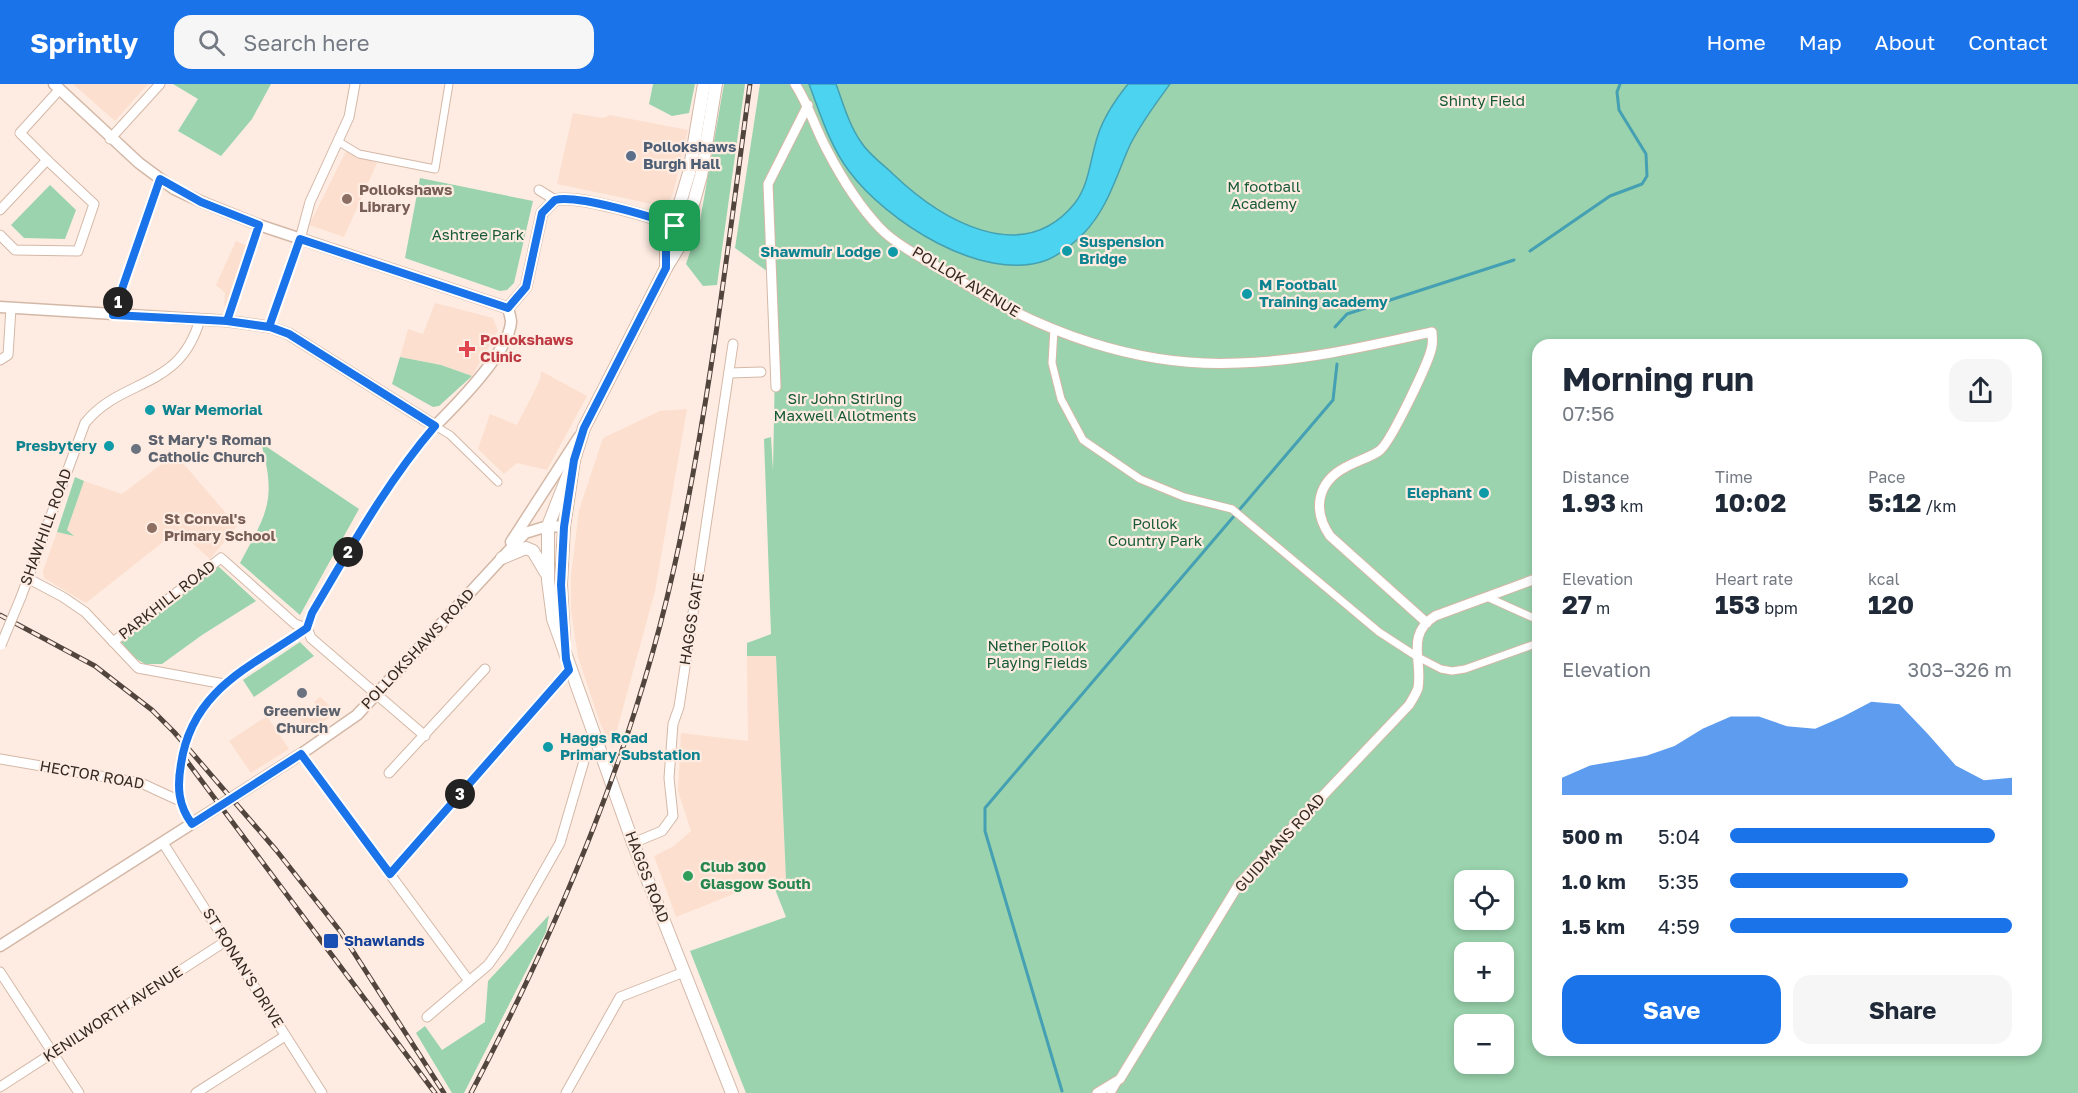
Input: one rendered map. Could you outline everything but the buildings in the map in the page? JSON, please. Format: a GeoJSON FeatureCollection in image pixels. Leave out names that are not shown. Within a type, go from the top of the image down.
{"type":"FeatureCollection","features":[{"type":"Feature","properties":{"kind":"main road"},"geometry":{"type":"LineString","coordinates":[[666,268],[666,250],[689,173],[704,84]]}},
{"type":"Feature","properties":{"kind":"main road"},"geometry":{"type":"LineString","coordinates":[[564,527],[574,460],[584,428],[666,268],[683,240],[704,162],[716,84]]}},
{"type":"Feature","properties":{"kind":"main road","name":"HAGGS ROAD"},"geometry":{"type":"LineString","coordinates":[[574,460],[548,526],[548,580],[553,619],[567,664],[633,843],[732,1093]]}},
{"type":"Feature","properties":{"kind":"main road","name":"HAGGS ROAD"},"geometry":{"type":"LineString","coordinates":[[564,527],[561,585],[567,664]]}},
{"type":"Feature","properties":{"kind":"main road"},"geometry":{"type":"LineString","coordinates":[[502,558],[526,548],[533,551],[543,564],[548,580]]}},
{"type":"Feature","properties":{"kind":"street"},"geometry":{"type":"LineString","coordinates":[[110,139],[159,84]]}},
{"type":"Feature","properties":{"kind":"street"},"geometry":{"type":"LineString","coordinates":[[269,327],[300,239],[309,202],[350,117],[354,84]]}},
{"type":"Feature","properties":{"kind":"street"},"geometry":{"type":"LineString","coordinates":[[339,142],[359,153],[435,169],[449,84]]}},
{"type":"Feature","properties":{"kind":"street","name":"POLLOK AVENUE"},"geometry":{"type":"LineString","coordinates":[[795,84],[808,105],[831,158],[881,230],[979,293],[1054,329],[1123,353],[1180,361],[1239,363],[1348,351],[1432,332],[1432,346],[1399,421],[1380,451],[1343,468],[1331,477],[1324,486],[1318,504],[1320,518],[1330,536],[1427,623]]}},
{"type":"Feature","properties":{"kind":"street"},"geometry":{"type":"LineString","coordinates":[[0,235],[15,250],[78,251],[94,204],[20,133],[57,87],[110,139],[160,179],[201,202],[259,225],[508,308]]}},
{"type":"Feature","properties":{"kind":"street"},"geometry":{"type":"LineString","coordinates":[[776,387],[768,184],[808,105]]}},
{"type":"Feature","properties":{"kind":"street"},"geometry":{"type":"LineString","coordinates":[[0,210],[47,160]]}},
{"type":"Feature","properties":{"kind":"street"},"geometry":{"type":"LineString","coordinates":[[113,315],[160,179]]}},
{"type":"Feature","properties":{"kind":"street"},"geometry":{"type":"LineString","coordinates":[[539,190],[555,200],[572,199],[654,218],[675,226]]}},
{"type":"Feature","properties":{"kind":"street"},"geometry":{"type":"LineString","coordinates":[[508,308],[526,287],[542,213],[555,200]]}},
{"type":"Feature","properties":{"kind":"street"},"geometry":{"type":"LineString","coordinates":[[227,321],[259,225]]}},
{"type":"Feature","properties":{"kind":"street"},"geometry":{"type":"LineString","coordinates":[[0,360],[8,355],[5,308],[200,319],[269,327],[289,334],[450,435],[498,482]]}},
{"type":"Feature","properties":{"kind":"street"},"geometry":{"type":"LineString","coordinates":[[192,824],[180,801],[178,785],[185,742],[199,711],[224,684],[307,628],[312,613],[412,452],[470,390],[489,364],[511,322],[508,308]]}},
{"type":"Feature","properties":{"kind":"street","name":"SHAWHILL ROAD"},"geometry":{"type":"LineString","coordinates":[[0,646],[29,579],[86,423],[96,409],[154,379],[178,362],[194,339],[200,319]]}},
{"type":"Feature","properties":{"kind":"street"},"geometry":{"type":"LineString","coordinates":[[1054,329],[1052,363],[1059,390],[1083,440],[1140,479],[1184,497],[1232,509],[1380,632],[1416,656],[1441,669],[1452,671],[1494,660],[1532,645]]}},
{"type":"Feature","properties":{"kind":"street","name":"HAGGS GATE"},"geometry":{"type":"LineString","coordinates":[[633,843],[662,831],[673,816],[669,778],[672,731],[679,707],[733,344]]}},
{"type":"Feature","properties":{"kind":"street"},"geometry":{"type":"LineString","coordinates":[[729,373],[761,372]]}},
{"type":"Feature","properties":{"kind":"street"},"geometry":{"type":"LineString","coordinates":[[502,558],[525,517],[584,428]]}},
{"type":"Feature","properties":{"kind":"street","name":"POLLOKSHAWS ROAD"},"geometry":{"type":"LineString","coordinates":[[0,946],[301,754],[357,715],[525,533],[548,526],[564,527]]}},
{"type":"Feature","properties":{"kind":"street","name":"PARKHILL ROAD"},"geometry":{"type":"LineString","coordinates":[[113,642],[221,558],[295,624],[307,628]]}},
{"type":"Feature","properties":{"kind":"street"},"geometry":{"type":"LineString","coordinates":[[29,579],[85,612],[130,662],[148,671],[224,684]]}},
{"type":"Feature","properties":{"kind":"street"},"geometry":{"type":"LineString","coordinates":[[1427,623],[1435,616],[1532,580]]}},
{"type":"Feature","properties":{"kind":"street"},"geometry":{"type":"LineString","coordinates":[[1487,597],[1532,617]]}},
{"type":"Feature","properties":{"kind":"street","name":"GUIDMANS ROAD"},"geometry":{"type":"LineString","coordinates":[[1097,1093],[1120,1078],[1239,884],[1409,705],[1418,686],[1416,656],[1418,634],[1427,623]]}},
{"type":"Feature","properties":{"kind":"street"},"geometry":{"type":"LineString","coordinates":[[307,628],[311,638],[376,697],[425,736]]}},
{"type":"Feature","properties":{"kind":"street"},"geometry":{"type":"LineString","coordinates":[[390,874],[557,684],[567,664]]}},
{"type":"Feature","properties":{"kind":"street"},"geometry":{"type":"LineString","coordinates":[[389,772],[485,669]]}},
{"type":"Feature","properties":{"kind":"street"},"geometry":{"type":"LineString","coordinates":[[301,754],[469,981]]}},
{"type":"Feature","properties":{"kind":"street","name":"HECTOR ROAD"},"geometry":{"type":"LineString","coordinates":[[0,759],[141,783],[180,801]]}},
{"type":"Feature","properties":{"kind":"street"},"geometry":{"type":"LineString","coordinates":[[427,1017],[488,965],[501,947],[560,843],[584,761]]}},
{"type":"Feature","properties":{"kind":"street","name":"ST RONAN'S DRIVE"},"geometry":{"type":"LineString","coordinates":[[163,843],[322,1093]]}},
{"type":"Feature","properties":{"kind":"street","name":"KENILWORTH AVENUE"},"geometry":{"type":"LineString","coordinates":[[0,1087],[226,941]]}},
{"type":"Feature","properties":{"kind":"street"},"geometry":{"type":"LineString","coordinates":[[0,972],[79,1093]]}},
{"type":"Feature","properties":{"kind":"street"},"geometry":{"type":"LineString","coordinates":[[566,1093],[620,996],[684,972]]}},
{"type":"Feature","properties":{"kind":"street"},"geometry":{"type":"LineString","coordinates":[[196,1093],[285,1036]]}},
{"type":"Feature","properties":{"kind":"street"},"geometry":{"type":"LineString","coordinates":[[1111,1093],[1120,1078]]}},
{"type":"Feature","properties":{"kind":"shaded area"},"geometry":{"type":"Polygon","coordinates":[[[73,84],[148,84],[115,121],[73,84]]]}},
{"type":"Feature","properties":{"kind":"shaded area"},"geometry":{"type":"Polygon","coordinates":[[[573,113],[603,118],[610,115],[688,130],[673,194],[667,204],[662,206],[557,184],[573,113]]]}},
{"type":"Feature","properties":{"kind":"shaded area"},"geometry":{"type":"Polygon","coordinates":[[[346,151],[377,163],[344,237],[309,225],[346,151]]]}},
{"type":"Feature","properties":{"kind":"shaded area"},"geometry":{"type":"Polygon","coordinates":[[[236,241],[248,246],[227,306],[224,306],[225,293],[216,285],[236,241]]]}},
{"type":"Feature","properties":{"kind":"shaded area"},"geometry":{"type":"Polygon","coordinates":[[[435,303],[493,318],[498,331],[472,376],[441,365],[400,357],[408,329],[423,334],[435,303]]]}},
{"type":"Feature","properties":{"kind":"shaded area"},"geometry":{"type":"Polygon","coordinates":[[[541,371],[587,396],[547,470],[517,463],[504,474],[478,449],[490,414],[517,425],[540,380],[541,371]]]}},
{"type":"Feature","properties":{"kind":"shaded area"},"geometry":{"type":"Polygon","coordinates":[[[687,409],[655,591],[612,748],[600,723],[578,657],[571,610],[571,576],[579,510],[603,438],[660,411],[687,409]]]}},
{"type":"Feature","properties":{"kind":"shaded area","name":"St Conval's Primary School"},"geometry":{"type":"Polygon","coordinates":[[[175,454],[237,526],[210,559],[178,530],[86,603],[44,578],[43,571],[57,532],[74,536],[67,530],[84,481],[122,494],[175,454]]]}},
{"type":"Feature","properties":{"kind":"shaded area"},"geometry":{"type":"Polygon","coordinates":[[[747,656],[776,656],[786,879],[773,884],[771,879],[676,917],[654,856],[674,846],[691,831],[678,791],[681,733],[748,741],[747,656]]]}},
{"type":"Feature","properties":{"kind":"shaded area"},"geometry":{"type":"Polygon","coordinates":[[[320,697],[337,712],[308,733],[300,720],[317,708],[314,702],[320,697]]]}},
{"type":"Feature","properties":{"kind":"shaded area"},"geometry":{"type":"Polygon","coordinates":[[[267,716],[289,749],[251,773],[229,741],[267,716]]]}},
{"type":"Feature","properties":{"kind":"green space"},"geometry":{"type":"Polygon","coordinates":[[[173,84],[271,84],[252,119],[221,156],[178,131],[198,99],[173,84]]]}},
{"type":"Feature","properties":{"kind":"green space"},"geometry":{"type":"Polygon","coordinates":[[[653,84],[695,84],[689,113],[672,116],[649,104],[653,84]]]}},
{"type":"Feature","properties":{"kind":"green space"},"geometry":{"type":"Polygon","coordinates":[[[724,84],[745,84],[717,285],[703,286],[686,264],[700,221],[724,84]]]}},
{"type":"Feature","properties":{"kind":"green space","name":"Pollok Country Park"},"geometry":{"type":"Polygon","coordinates":[[[760,84],[2078,84],[2078,1093],[746,1093],[690,951],[786,917],[773,884],[786,879],[776,656],[747,656],[747,643],[771,634],[764,439],[771,437],[773,471],[775,364],[771,274],[735,248],[760,84]]]}},
{"type":"Feature","properties":{"kind":"green space","name":"Ashtree Park"},"geometry":{"type":"Polygon","coordinates":[[[420,178],[533,201],[514,283],[507,290],[500,291],[405,258],[420,178]]]}},
{"type":"Feature","properties":{"kind":"green space"},"geometry":{"type":"Polygon","coordinates":[[[50,185],[76,210],[65,239],[24,238],[11,225],[50,185]]]}},
{"type":"Feature","properties":{"kind":"green space"},"geometry":{"type":"Polygon","coordinates":[[[400,357],[441,365],[472,376],[439,406],[433,407],[392,384],[400,357]]]}},
{"type":"Feature","properties":{"kind":"green space"},"geometry":{"type":"Polygon","coordinates":[[[261,443],[359,509],[300,615],[240,563],[267,506],[268,479],[261,443]]]}},
{"type":"Feature","properties":{"kind":"green space"},"geometry":{"type":"Polygon","coordinates":[[[75,477],[84,481],[67,530],[74,536],[57,532],[75,477]]]}},
{"type":"Feature","properties":{"kind":"green space"},"geometry":{"type":"Polygon","coordinates":[[[218,566],[256,601],[202,635],[162,664],[145,664],[135,658],[121,642],[218,566]]]}},
{"type":"Feature","properties":{"kind":"green space"},"geometry":{"type":"Polygon","coordinates":[[[300,642],[314,656],[254,697],[243,680],[300,642]]]}},
{"type":"Feature","properties":{"kind":"green space"},"geometry":{"type":"Polygon","coordinates":[[[549,915],[546,932],[464,1093],[452,1093],[416,1033],[425,1026],[442,1050],[485,1022],[488,981],[549,915]]]}},
{"type":"Feature","properties":{"kind":"water"},"geometry":{"type":"Polygon","coordinates":[[[809,84],[836,84],[850,121],[864,147],[912,191],[957,220],[982,230],[1007,235],[1031,233],[1054,223],[1075,203],[1087,179],[1095,144],[1104,121],[1128,84],[1170,84],[1134,137],[1111,191],[1099,213],[1084,233],[1057,255],[1047,260],[1022,265],[994,263],[966,256],[911,227],[887,209],[866,190],[842,161],[826,129],[809,84]]]}},
{"type":"Feature","properties":{"kind":"waterway"},"geometry":{"type":"LineString","coordinates":[[1530,251],[1610,196],[1642,184],[1647,176],[1646,154],[1619,110],[1617,92],[1620,84]]}},
{"type":"Feature","properties":{"kind":"waterway"},"geometry":{"type":"LineString","coordinates":[[1335,327],[1347,314],[1514,260]]}},
{"type":"Feature","properties":{"kind":"waterway"},"geometry":{"type":"LineString","coordinates":[[1062,1091],[985,831],[985,808],[1333,400],[1337,364]]}},
{"type":"Feature","properties":{"kind":"railway"},"geometry":{"type":"LineString","coordinates":[[471,1093],[536,961],[594,826],[620,757],[662,617],[679,545],[701,430],[750,84]]}},
{"type":"Feature","properties":{"kind":"railway"},"geometry":{"type":"LineString","coordinates":[[0,615],[95,666],[152,710],[174,732],[276,850],[340,931],[444,1093]]}},
{"type":"Feature","properties":{"kind":"railway"},"geometry":{"type":"LineString","coordinates":[[183,756],[435,1093]]}},
{"type":"Feature","properties":{"kind":"place","name":"Pollokshaws Burgh Hall"},"geometry":{"type":"Point","coordinates":[631,156]}},
{"type":"Feature","properties":{"kind":"place","name":"Pollokshaws Library"},"geometry":{"type":"Point","coordinates":[347,199]}},
{"type":"Feature","properties":{"kind":"place","name":"Suspension Bridge"},"geometry":{"type":"Point","coordinates":[1067,251]}},
{"type":"Feature","properties":{"kind":"place","name":"Shawmuir Lodge"},"geometry":{"type":"Point","coordinates":[893,252]}},
{"type":"Feature","properties":{"kind":"place","name":"M Football Training academy"},"geometry":{"type":"Point","coordinates":[1247,294]}},
{"type":"Feature","properties":{"kind":"place","name":"Pollokshaws Clinic"},"geometry":{"type":"Point","coordinates":[467,349]}},
{"type":"Feature","properties":{"kind":"place","name":"War Memorial"},"geometry":{"type":"Point","coordinates":[150,410]}},
{"type":"Feature","properties":{"kind":"place","name":"Presbytery"},"geometry":{"type":"Point","coordinates":[109,446]}},
{"type":"Feature","properties":{"kind":"place","name":"St Mary's Roman Catholic Church"},"geometry":{"type":"Point","coordinates":[136,449]}},
{"type":"Feature","properties":{"kind":"place","name":"Elephant"},"geometry":{"type":"Point","coordinates":[1484,493]}},
{"type":"Feature","properties":{"kind":"place","name":"St Conval's Primary School"},"geometry":{"type":"Point","coordinates":[152,528]}},
{"type":"Feature","properties":{"kind":"place","name":"Greenview Church"},"geometry":{"type":"Point","coordinates":[302,693]}},
{"type":"Feature","properties":{"kind":"place","name":"Haggs Road Primary Substation"},"geometry":{"type":"Point","coordinates":[548,747]}},
{"type":"Feature","properties":{"kind":"place","name":"Club 300 Glasgow South"},"geometry":{"type":"Point","coordinates":[688,876]}},
{"type":"Feature","properties":{"kind":"place","name":"Shawlands"},"geometry":{"type":"Point","coordinates":[331,941]}},
{"type":"Feature","properties":{"kind":"route"},"geometry":{"type":"LineString","coordinates":[[675,226],[654,218],[572,199],[555,200],[549,203],[542,213],[526,287],[519,298],[508,308],[300,239],[269,327],[227,321],[113,315],[160,179],[174,189],[201,202],[259,225],[227,321],[258,324],[269,327],[270,327],[289,334],[435,426],[412,452],[374,510],[312,613],[307,628],[224,684],[199,711],[185,742],[178,785],[182,808],[192,824],[301,754],[390,874],[569,670],[566,659],[561,585],[564,527],[574,460],[584,428],[666,268],[666,250],[675,226]]}},
{"type":"Feature","properties":{"kind":"park label","name":"Shinty Field"},"geometry":{"type":"Point","coordinates":[1482,101]}},
{"type":"Feature","properties":{"kind":"park label","name":"M football Academy"},"geometry":{"type":"Point","coordinates":[1264,196]}},
{"type":"Feature","properties":{"kind":"park label","name":"Sir John Stirling Maxwell Allotments"},"geometry":{"type":"Point","coordinates":[845,408]}},
{"type":"Feature","properties":{"kind":"park label","name":"Nether Pollok Playing Fields"},"geometry":{"type":"Point","coordinates":[1037,654]}}]}
